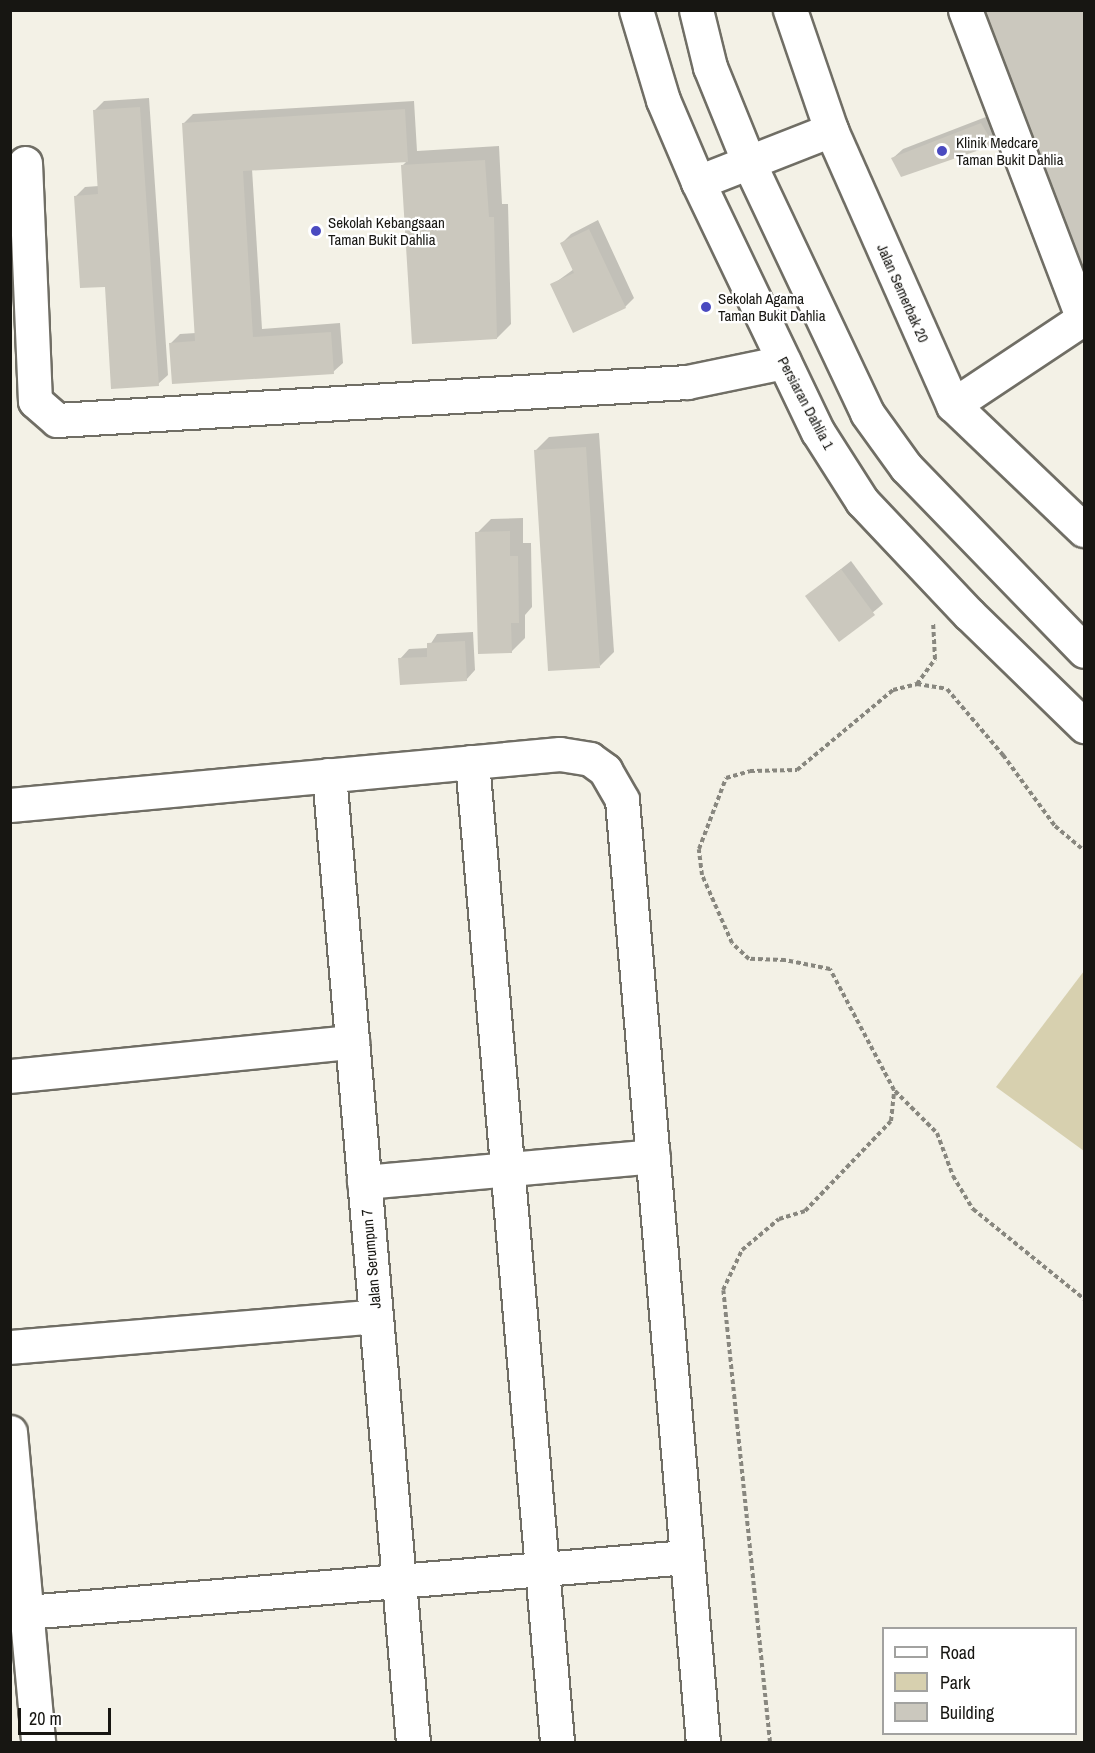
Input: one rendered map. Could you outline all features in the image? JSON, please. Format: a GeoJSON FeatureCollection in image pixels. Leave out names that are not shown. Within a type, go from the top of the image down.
{"type":"FeatureCollection","features":[{"type":"Feature","properties":{"kind":"street","name":"Persiaran Dahlia 1"},"geometry":{"type":"LineString","coordinates":[[636,10],[663,100],[698,182],[818,432],[862,501],[969,614],[1084,726]]}},
{"type":"Feature","properties":{"kind":"street"},"geometry":{"type":"LineString","coordinates":[[696,10],[710,67],[749,163],[867,413],[906,467],[1084,651]]}},
{"type":"Feature","properties":{"kind":"street","name":"Jalan Semerbak 20"},"geometry":{"type":"LineString","coordinates":[[790,10],[831,130],[953,405],[1084,530]]}},
{"type":"Feature","properties":{"kind":"street"},"geometry":{"type":"LineString","coordinates":[[953,405],[1084,320],[965,10]]}},
{"type":"Feature","properties":{"kind":"street"},"geometry":{"type":"LineString","coordinates":[[698,182],[831,130]]}},
{"type":"Feature","properties":{"kind":"street"},"geometry":{"type":"LineString","coordinates":[[25,162],[35,401],[57,420],[687,382],[784,362]]}},
{"type":"Feature","properties":{"kind":"street"},"geometry":{"type":"LineString","coordinates":[[10,805],[472,762],[574,755],[605,770],[618,787],[622,800],[703,1743]]}},
{"type":"Feature","properties":{"kind":"street"},"geometry":{"type":"LineString","coordinates":[[472,762],[557,1743]]}},
{"type":"Feature","properties":{"kind":"street","name":"Jalan Serumpun 7"},"geometry":{"type":"LineString","coordinates":[[329,775],[413,1743]]}},
{"type":"Feature","properties":{"kind":"street"},"geometry":{"type":"LineString","coordinates":[[10,1076],[352,1042]]}},
{"type":"Feature","properties":{"kind":"street"},"geometry":{"type":"LineString","coordinates":[[364,1182],[653,1156]]}},
{"type":"Feature","properties":{"kind":"street"},"geometry":{"type":"LineString","coordinates":[[10,1347],[376,1316]]}},
{"type":"Feature","properties":{"kind":"street"},"geometry":{"type":"LineString","coordinates":[[10,1432],[38,1743]]}},
{"type":"Feature","properties":{"kind":"street"},"geometry":{"type":"LineString","coordinates":[[26,1612],[687,1557]]}},
{"type":"Feature","properties":{"kind":"path"},"geometry":{"type":"LineString","coordinates":[[917,684],[935,659],[932,616]]}},
{"type":"Feature","properties":{"kind":"path"},"geometry":{"type":"LineString","coordinates":[[1084,850],[1055,826],[1003,755],[947,689],[917,684],[893,690],[797,770],[750,771],[726,778],[699,849],[702,875],[732,943],[749,959],[785,960],[830,969],[894,1090],[937,1133],[953,1176],[973,1209],[1084,1299]]}},
{"type":"Feature","properties":{"kind":"path"},"geometry":{"type":"LineString","coordinates":[[770,1743],[723,1290],[742,1250],[779,1219],[805,1212],[891,1121],[894,1090]]}},
{"type":"Feature","properties":{"kind":"green space"},"geometry":{"type":"Polygon","coordinates":[[[1084,971],[1084,1151],[996,1087],[1084,971]]]}},
{"type":"Feature","properties":{"kind":"building"},"geometry":{"type":"Polygon","coordinates":[[[978,10],[1084,10],[1084,285],[978,10]]]}},
{"type":"Feature","properties":{"kind":"building"},"geometry":{"type":"Polygon","coordinates":[[[140,107],[159,386],[111,389],[105,287],[80,288],[74,196],[98,194],[93,110],[140,107]]]}},
{"type":"Feature","properties":{"kind":"building"},"geometry":{"type":"Polygon","coordinates":[[[405,109],[408,162],[243,171],[253,337],[331,332],[334,374],[172,384],[169,343],[195,341],[182,123],[405,109]]]}},
{"type":"Feature","properties":{"kind":"building","name":"Klinik Medcare Taman Bukit Dahlia"},"geometry":{"type":"Polygon","coordinates":[[[981,123],[994,145],[901,177],[891,158],[981,123]]]}},
{"type":"Feature","properties":{"kind":"building"},"geometry":{"type":"Polygon","coordinates":[[[485,160],[489,217],[494,217],[497,339],[412,344],[401,165],[485,160]]]}},
{"type":"Feature","properties":{"kind":"building"},"geometry":{"type":"Polygon","coordinates":[[[589,229],[626,308],[573,333],[550,284],[574,273],[560,243],[589,229]]]}},
{"type":"Feature","properties":{"kind":"building"},"geometry":{"type":"Polygon","coordinates":[[[586,447],[600,668],[548,671],[534,450],[586,447]]]}},
{"type":"Feature","properties":{"kind":"building"},"geometry":{"type":"Polygon","coordinates":[[[510,531],[510,556],[518,556],[519,623],[511,623],[512,653],[478,654],[475,532],[510,531]]]}},
{"type":"Feature","properties":{"kind":"building"},"geometry":{"type":"Polygon","coordinates":[[[841,569],[875,615],[839,642],[805,596],[841,569]]]}},
{"type":"Feature","properties":{"kind":"building"},"geometry":{"type":"Polygon","coordinates":[[[465,641],[467,681],[400,685],[398,658],[427,657],[427,643],[465,641]]]}},
{"type":"Feature","properties":{"kind":"place","name":"Klinik Medcare Taman Bukit Dahlia"},"geometry":{"type":"Point","coordinates":[942,151]}},
{"type":"Feature","properties":{"kind":"place","name":"Sekolah Kebangsaan Taman Bukit Dahlia"},"geometry":{"type":"Point","coordinates":[316,231]}},
{"type":"Feature","properties":{"kind":"place","name":"Sekolah Agama Taman Bukit Dahlia"},"geometry":{"type":"Point","coordinates":[706,307]}}]}
